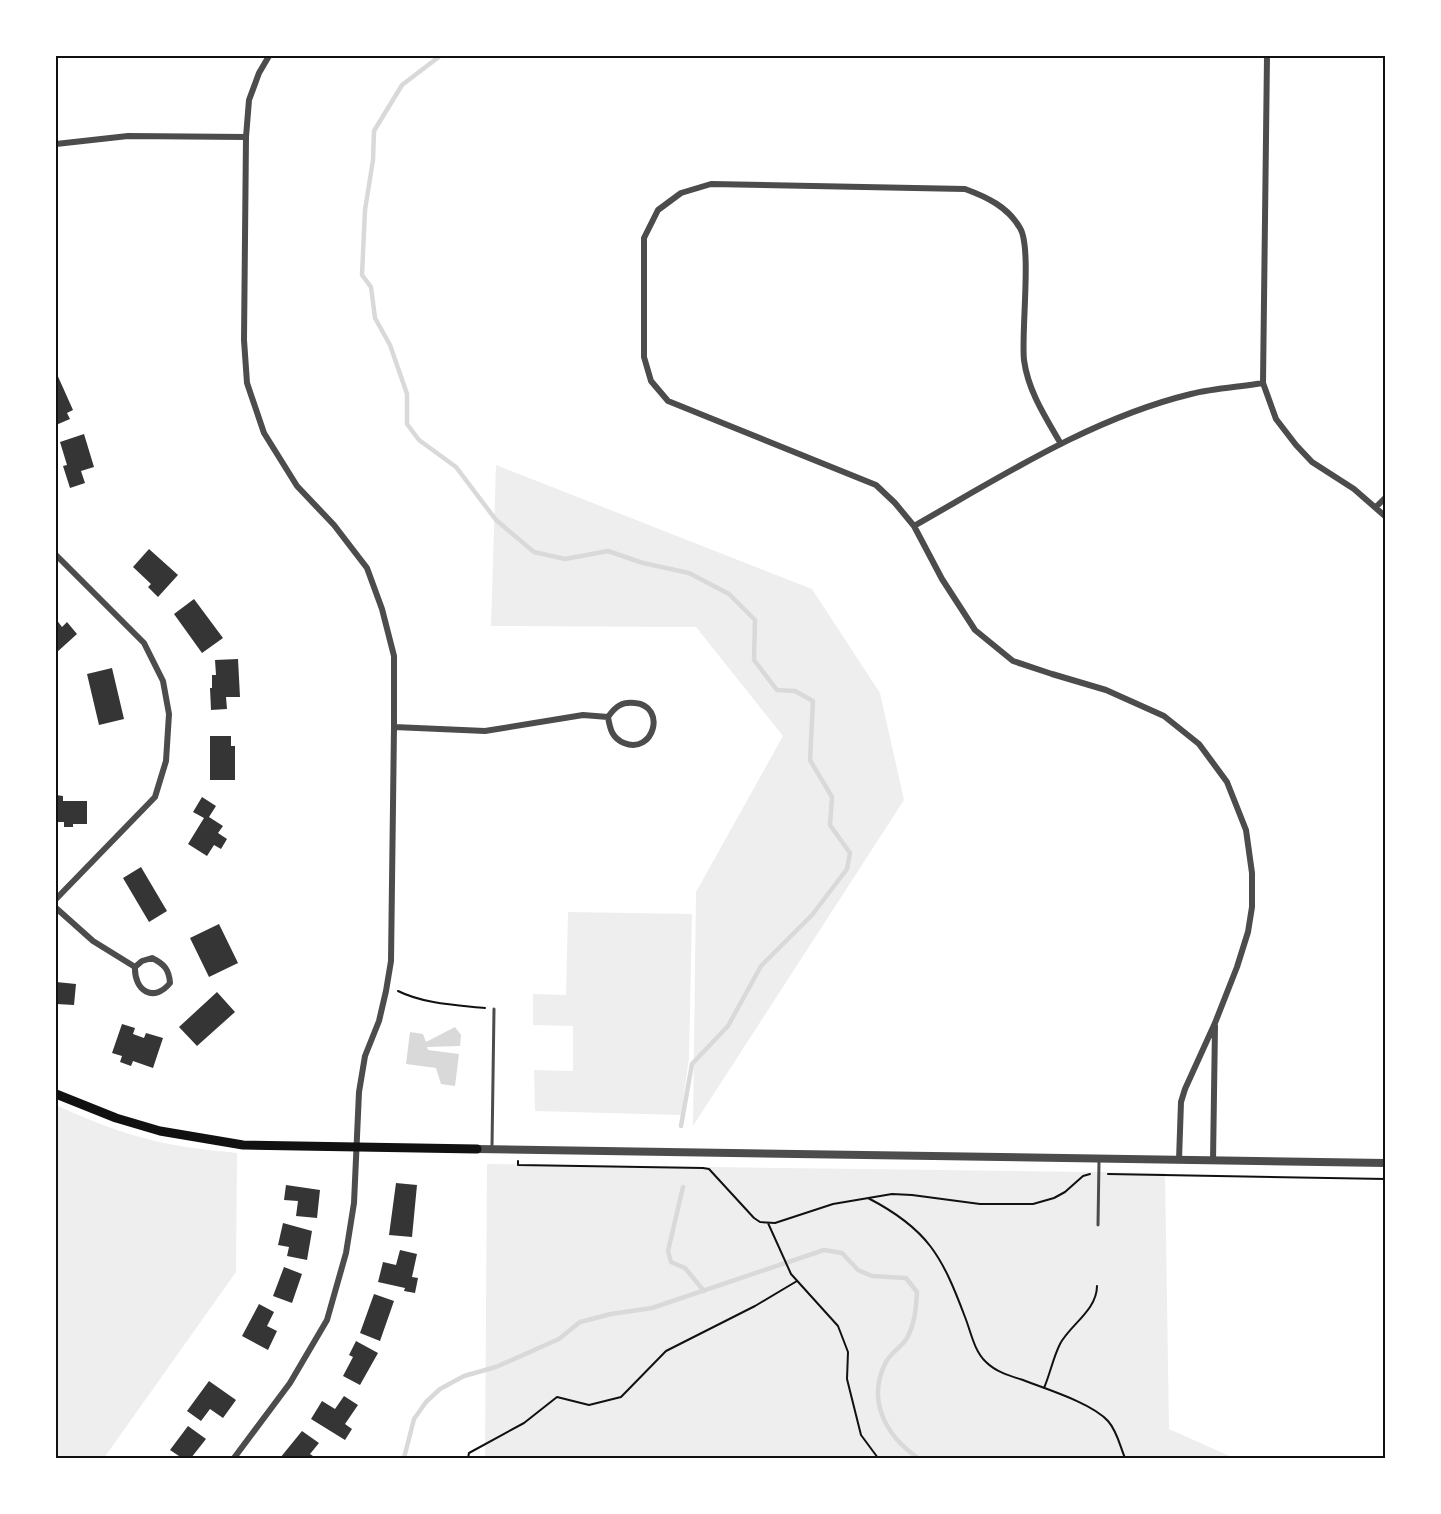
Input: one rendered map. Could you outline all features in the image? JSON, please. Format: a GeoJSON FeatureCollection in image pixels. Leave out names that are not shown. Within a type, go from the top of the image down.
{"type":"FeatureCollection","features":[{"type":"Feature","properties":{"kind":"main road"},"geometry":{"type":"LineString","coordinates":[[56,1094],[116,1118],[160,1131],[243,1145],[477,1149]]}},
{"type":"Feature","properties":{"kind":"street"},"geometry":{"type":"LineString","coordinates":[[234,1458],[290,1383],[327,1320],[346,1253],[354,1203],[359,1092],[365,1056],[379,1021],[391,961],[394,656],[382,609],[367,568],[334,525],[297,486],[264,433],[247,383],[244,340],[246,137],[249,100],[258,73],[269,56]]}},
{"type":"Feature","properties":{"kind":"street"},"geometry":{"type":"LineString","coordinates":[[1267,56],[1263,383],[1276,419],[1296,445],[1312,462],[1354,489],[1386,517]]}},
{"type":"Feature","properties":{"kind":"street"},"geometry":{"type":"LineString","coordinates":[[56,144],[128,136],[246,137]]}},
{"type":"Feature","properties":{"kind":"street"},"geometry":{"type":"LineString","coordinates":[[1061,444],[1033,392],[1024,361],[1025,252],[1022,229],[1007,212],[988,197],[965,189],[711,184],[681,192],[658,210],[644,238],[644,357],[651,381],[668,401],[876,485],[914,526],[942,579],[975,630],[1013,661],[1106,690],[1164,716],[1199,744],[1227,783],[1246,830],[1252,873],[1252,907],[1248,932],[1215,1023],[1181,1102],[1179,1160]]}},
{"type":"Feature","properties":{"kind":"street"},"geometry":{"type":"LineString","coordinates":[[914,526],[1061,444],[1121,417],[1191,394],[1263,383]]}},
{"type":"Feature","properties":{"kind":"street"},"geometry":{"type":"LineString","coordinates":[[1376,507],[1386,497]]}},
{"type":"Feature","properties":{"kind":"street"},"geometry":{"type":"LineString","coordinates":[[56,555],[144,643],[164,681],[169,714],[166,761],[155,796],[56,899]]}},
{"type":"Feature","properties":{"kind":"street"},"geometry":{"type":"LineString","coordinates":[[627,702],[643,704],[652,712],[654,726],[647,740],[636,746],[622,743],[611,732],[608,717],[615,707],[627,702]]}},
{"type":"Feature","properties":{"kind":"street"},"geometry":{"type":"LineString","coordinates":[[394,727],[485,731],[584,715],[608,717]]}},
{"type":"Feature","properties":{"kind":"street"},"geometry":{"type":"LineString","coordinates":[[56,908],[93,941],[135,967]]}},
{"type":"Feature","properties":{"kind":"street"},"geometry":{"type":"LineString","coordinates":[[152,958],[162,962],[169,972],[170,983],[158,992],[147,992],[138,987],[135,967],[142,961],[152,958]]}},
{"type":"Feature","properties":{"kind":"street"},"geometry":{"type":"LineString","coordinates":[[1213,1161],[1215,1023]]}},
{"type":"Feature","properties":{"kind":"street"},"geometry":{"type":"LineString","coordinates":[[477,1149],[1386,1163]]}},
{"type":"Feature","properties":{"kind":"lane"},"geometry":{"type":"LineString","coordinates":[[492,1149],[494,1009]]}},
{"type":"Feature","properties":{"kind":"lane"},"geometry":{"type":"LineString","coordinates":[[1098,1225],[1099,1158]]}},
{"type":"Feature","properties":{"kind":"path"},"geometry":{"type":"LineString","coordinates":[[387,985],[410,997],[445,1004],[494,1009]]}},
{"type":"Feature","properties":{"kind":"path"},"geometry":{"type":"LineString","coordinates":[[518,1149],[518,1165],[709,1169],[754,1218],[768,1223],[775,1223],[833,1204],[902,1194],[967,1203],[1033,1204],[1059,1195],[1088,1174],[1386,1179]]}},
{"type":"Feature","properties":{"kind":"path"},"geometry":{"type":"LineString","coordinates":[[868,1198],[898,1215],[921,1235],[939,1257],[952,1281],[976,1348],[987,1363],[1005,1374],[1094,1409],[1110,1423],[1125,1458]]}},
{"type":"Feature","properties":{"kind":"path"},"geometry":{"type":"LineString","coordinates":[[768,1223],[789,1270],[838,1326],[848,1352],[848,1378],[861,1435],[878,1458]]}},
{"type":"Feature","properties":{"kind":"path"},"geometry":{"type":"LineString","coordinates":[[468,1458],[469,1453],[524,1423],[557,1397],[589,1405],[621,1397],[666,1351],[756,1306],[798,1281]]}},
{"type":"Feature","properties":{"kind":"path"},"geometry":{"type":"LineString","coordinates":[[1044,1389],[1061,1343],[1088,1310],[1097,1293],[1097,1286]]}},
{"type":"Feature","properties":{"kind":"shaded area"},"geometry":{"type":"Polygon","coordinates":[[[496,465],[812,589],[880,693],[904,800],[693,1126],[696,892],[783,736],[696,627],[491,626],[496,465]]]}},
{"type":"Feature","properties":{"kind":"shaded area"},"geometry":{"type":"Polygon","coordinates":[[[568,912],[692,914],[689,1058],[681,1115],[535,1111],[534,1070],[573,1071],[573,1026],[533,1025],[533,994],[566,995],[568,912]]]}},
{"type":"Feature","properties":{"kind":"shaded area"},"geometry":{"type":"Polygon","coordinates":[[[455,1027],[461,1035],[460,1046],[427,1047],[428,1050],[459,1054],[455,1086],[441,1084],[436,1068],[406,1064],[410,1032],[423,1034],[426,1042],[455,1027]]]}},
{"type":"Feature","properties":{"kind":"shaded area"},"geometry":{"type":"Polygon","coordinates":[[[56,1105],[102,1125],[139,1137],[237,1153],[236,1272],[104,1458],[56,1458],[56,1105]]]}},
{"type":"Feature","properties":{"kind":"shaded area"},"geometry":{"type":"Polygon","coordinates":[[[487,1164],[1165,1173],[1169,1429],[1234,1458],[485,1458],[487,1164]]]}},
{"type":"Feature","properties":{"kind":"building"},"geometry":{"type":"Polygon","coordinates":[[[56,372],[73,410],[67,413],[70,419],[56,425],[56,372]]]}},
{"type":"Feature","properties":{"kind":"building"},"geometry":{"type":"Polygon","coordinates":[[[84,434],[94,467],[81,471],[85,483],[70,488],[63,466],[67,465],[60,442],[84,434]]]}},
{"type":"Feature","properties":{"kind":"building"},"geometry":{"type":"Polygon","coordinates":[[[149,549],[178,575],[158,597],[148,587],[151,584],[133,567],[149,549]]]}},
{"type":"Feature","properties":{"kind":"building"},"geometry":{"type":"Polygon","coordinates":[[[194,599],[223,638],[202,653],[174,614],[194,599]]]}},
{"type":"Feature","properties":{"kind":"building"},"geometry":{"type":"Polygon","coordinates":[[[56,619],[62,627],[67,622],[77,634],[56,653],[56,619]]]}},
{"type":"Feature","properties":{"kind":"building"},"geometry":{"type":"Polygon","coordinates":[[[238,659],[240,697],[226,697],[227,709],[211,710],[210,688],[212,688],[212,675],[216,675],[215,660],[238,659]]]}},
{"type":"Feature","properties":{"kind":"building"},"geometry":{"type":"Polygon","coordinates":[[[112,668],[124,719],[99,725],[87,674],[112,668]]]}},
{"type":"Feature","properties":{"kind":"building"},"geometry":{"type":"Polygon","coordinates":[[[210,736],[231,736],[231,746],[235,746],[235,780],[210,780],[210,736]]]}},
{"type":"Feature","properties":{"kind":"building"},"geometry":{"type":"Polygon","coordinates":[[[56,795],[63,796],[63,801],[87,801],[87,824],[73,824],[73,827],[64,827],[64,822],[56,822],[56,795]]]}},
{"type":"Feature","properties":{"kind":"building"},"geometry":{"type":"Polygon","coordinates":[[[202,797],[216,806],[209,817],[223,826],[218,833],[227,839],[221,849],[214,845],[207,856],[188,844],[204,818],[193,812],[202,797]]]}},
{"type":"Feature","properties":{"kind":"building"},"geometry":{"type":"Polygon","coordinates":[[[141,867],[167,911],[149,922],[123,878],[141,867]]]}},
{"type":"Feature","properties":{"kind":"building"},"geometry":{"type":"Polygon","coordinates":[[[219,924],[238,963],[209,977],[190,938],[219,924]]]}},
{"type":"Feature","properties":{"kind":"building"},"geometry":{"type":"Polygon","coordinates":[[[56,982],[76,984],[74,1005],[56,1004],[56,982]]]}},
{"type":"Feature","properties":{"kind":"building"},"geometry":{"type":"Polygon","coordinates":[[[217,992],[235,1012],[197,1046],[179,1027],[217,992]]]}},
{"type":"Feature","properties":{"kind":"building"},"geometry":{"type":"Polygon","coordinates":[[[122,1024],[135,1028],[133,1034],[144,1038],[146,1033],[163,1038],[153,1068],[133,1061],[131,1066],[120,1062],[122,1056],[112,1053],[122,1024]]]}},
{"type":"Feature","properties":{"kind":"building"},"geometry":{"type":"Polygon","coordinates":[[[396,1183],[417,1185],[412,1237],[389,1235],[396,1183]]]}},
{"type":"Feature","properties":{"kind":"building"},"geometry":{"type":"Polygon","coordinates":[[[286,1185],[320,1190],[317,1218],[296,1216],[298,1201],[284,1200],[286,1185]]]}},
{"type":"Feature","properties":{"kind":"building"},"geometry":{"type":"Polygon","coordinates":[[[283,1223],[312,1231],[307,1260],[287,1256],[289,1247],[278,1245],[283,1223]]]}},
{"type":"Feature","properties":{"kind":"building"},"geometry":{"type":"Polygon","coordinates":[[[400,1250],[417,1254],[412,1277],[418,1278],[415,1293],[404,1291],[405,1288],[378,1282],[383,1262],[396,1265],[400,1250]]]}},
{"type":"Feature","properties":{"kind":"building"},"geometry":{"type":"Polygon","coordinates":[[[284,1267],[302,1274],[292,1303],[273,1296],[284,1267]]]}},
{"type":"Feature","properties":{"kind":"building"},"geometry":{"type":"Polygon","coordinates":[[[374,1294],[394,1301],[380,1341],[360,1333],[374,1294]]]}},
{"type":"Feature","properties":{"kind":"building"},"geometry":{"type":"Polygon","coordinates":[[[259,1304],[274,1312],[267,1326],[277,1331],[268,1350],[242,1336],[259,1304]]]}},
{"type":"Feature","properties":{"kind":"building"},"geometry":{"type":"Polygon","coordinates":[[[356,1341],[378,1353],[360,1385],[343,1376],[353,1357],[349,1355],[356,1341]]]}},
{"type":"Feature","properties":{"kind":"building"},"geometry":{"type":"Polygon","coordinates":[[[209,1381],[236,1400],[223,1418],[210,1409],[201,1421],[187,1411],[209,1381]]]}},
{"type":"Feature","properties":{"kind":"building"},"geometry":{"type":"Polygon","coordinates":[[[344,1396],[358,1405],[345,1424],[352,1429],[345,1440],[311,1419],[322,1401],[335,1409],[344,1396]]]}},
{"type":"Feature","properties":{"kind":"building"},"geometry":{"type":"Polygon","coordinates":[[[188,1426],[206,1439],[191,1458],[182,1458],[170,1450],[188,1426]]]}},
{"type":"Feature","properties":{"kind":"building"},"geometry":{"type":"Polygon","coordinates":[[[302,1431],[319,1443],[310,1454],[316,1458],[280,1458],[302,1431]]]}},
{"type":"Feature","properties":{"kind":"waterway"},"geometry":{"type":"LineString","coordinates":[[440,56],[402,85],[374,131],[373,160],[365,210],[362,275],[371,287],[375,318],[390,345],[407,394],[407,424],[419,440],[456,467],[496,520],[534,552],[565,559],[608,551],[643,563],[689,573],[729,594],[755,620],[754,660],[777,690],[795,691],[813,701],[810,760],[832,797],[830,825],[850,853],[847,869],[812,915],[761,966],[728,1026],[692,1064],[681,1126]]}},
{"type":"Feature","properties":{"kind":"waterway"},"geometry":{"type":"LineString","coordinates":[[683,1187],[668,1251],[671,1262],[685,1268],[704,1291]]}},
{"type":"Feature","properties":{"kind":"waterway"},"geometry":{"type":"LineString","coordinates":[[404,1458],[414,1419],[426,1402],[440,1389],[464,1376],[496,1367],[559,1339],[580,1322],[611,1314],[652,1308],[824,1250],[842,1253],[858,1270],[872,1276],[906,1278],[917,1292],[912,1327],[905,1341],[886,1362],[880,1376],[878,1390],[882,1416],[889,1428],[897,1439],[918,1458]]}}]}
